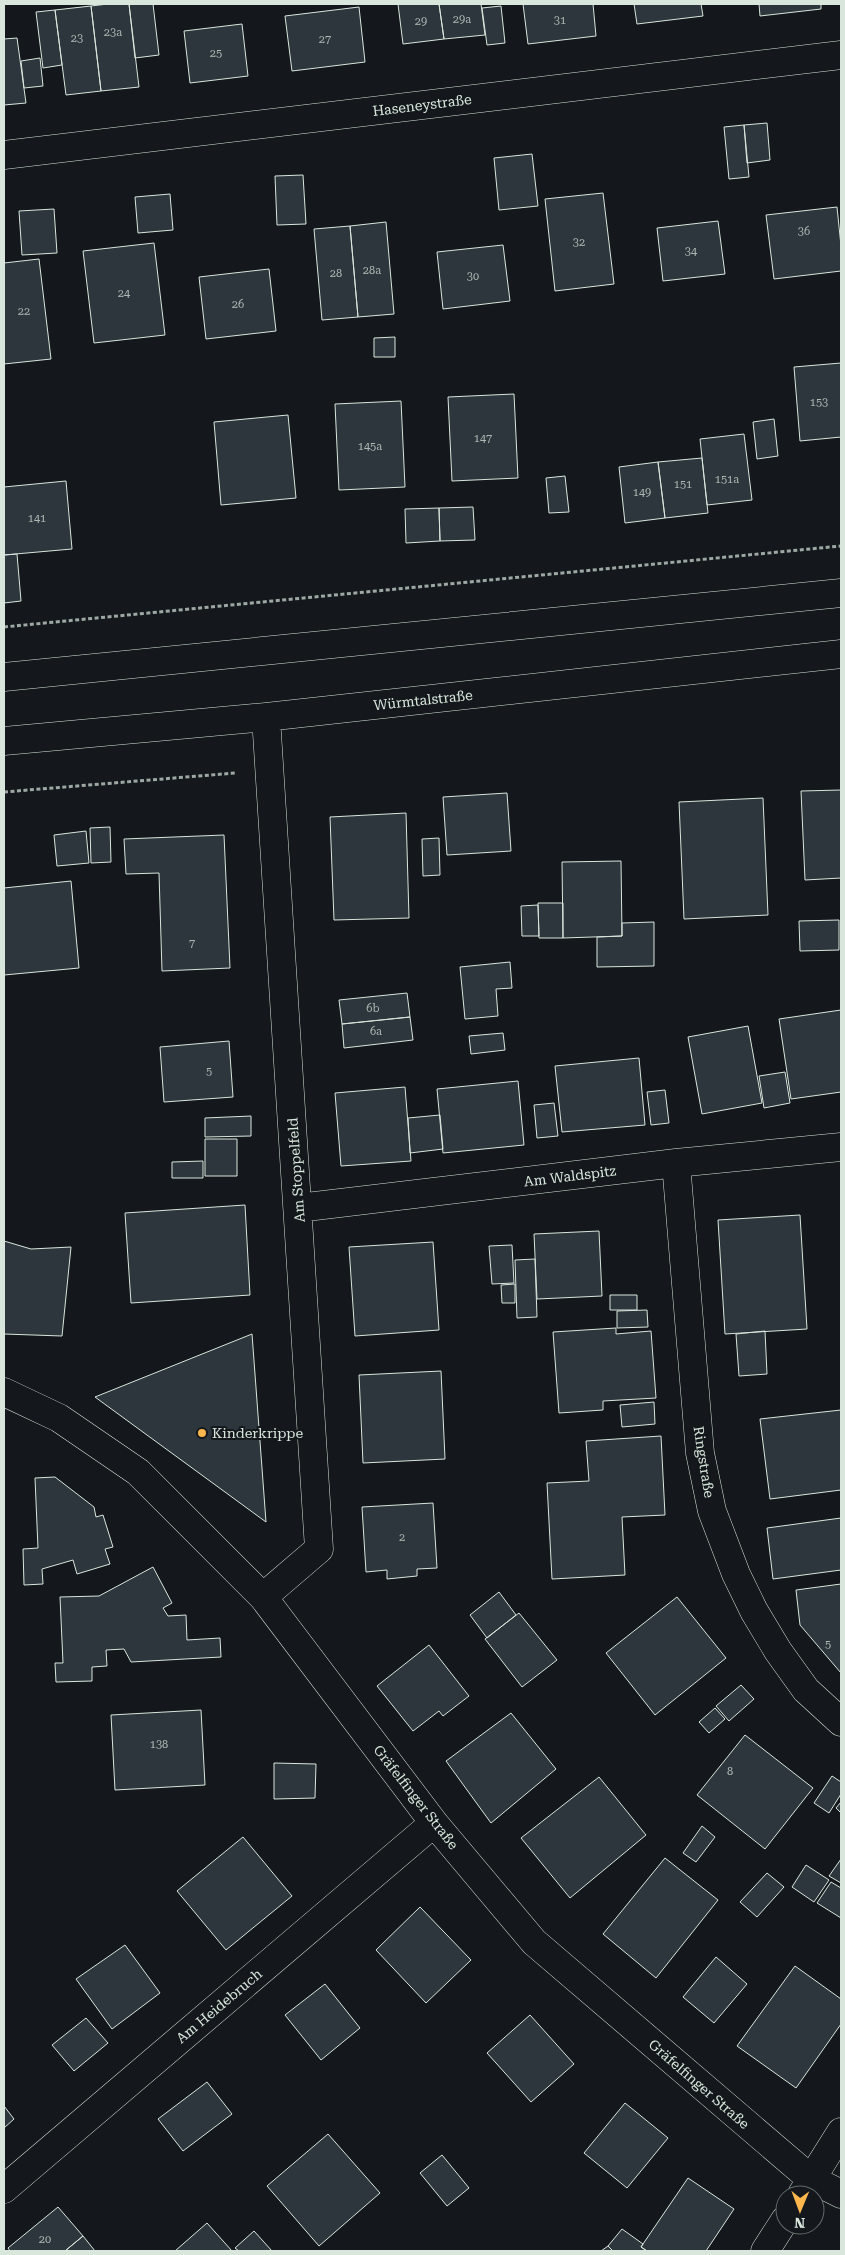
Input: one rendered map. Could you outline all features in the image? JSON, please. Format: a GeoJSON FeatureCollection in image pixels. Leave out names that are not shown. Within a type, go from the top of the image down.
{"type":"FeatureCollection","features":[{"type":"Feature","properties":{"kind":"street","name":"Haseneystraße"},"geometry":{"type":"LineString","coordinates":[[4,155],[841,55]]}},
{"type":"Feature","properties":{"kind":"street"},"geometry":{"type":"LineString","coordinates":[[4,677],[841,593]]}},
{"type":"Feature","properties":{"kind":"street","name":"Würmtalstraße"},"geometry":{"type":"LineString","coordinates":[[4,741],[266,717],[841,654]]}},
{"type":"Feature","properties":{"kind":"street","name":"Am Stoppelfeld"},"geometry":{"type":"LineString","coordinates":[[263,1597],[319,1549],[266,717]]}},
{"type":"Feature","properties":{"kind":"street","name":"Am Waldspitz"},"geometry":{"type":"LineString","coordinates":[[298,1208],[676,1164],[841,1147]]}},
{"type":"Feature","properties":{"kind":"street","name":"Ringstraße"},"geometry":{"type":"LineString","coordinates":[[676,1164],[700,1453],[712,1511],[736,1574],[764,1627],[806,1690],[841,1722]]}},
{"type":"Feature","properties":{"kind":"street","name":"Gräfelfinger Straße"},"geometry":{"type":"LineString","coordinates":[[4,1392],[59,1418],[138,1472],[263,1597],[434,1823],[534,1942],[804,2185]]}},
{"type":"Feature","properties":{"kind":"street","name":"Am Heidebruch"},"geometry":{"type":"LineString","coordinates":[[4,2189],[434,1823]]}},
{"type":"Feature","properties":{"kind":"street"},"geometry":{"type":"LineString","coordinates":[[807,2185],[841,2132]]}},
{"type":"Feature","properties":{"kind":"street","name":"Gräfelfinger Straße"},"geometry":{"type":"LineString","coordinates":[[825,2191],[841,2194]]}},
{"type":"Feature","properties":{"kind":"street"},"geometry":{"type":"LineString","coordinates":[[765,2251],[775,2235]]}},
{"type":"Feature","properties":{"kind":"path"},"geometry":{"type":"LineString","coordinates":[[4,627],[841,546]]}},
{"type":"Feature","properties":{"kind":"path"},"geometry":{"type":"LineString","coordinates":[[4,792],[269,769]]}},
{"type":"Feature","properties":{"kind":"building"},"geometry":{"type":"Polygon","coordinates":[[[129,4],[139,87],[101,91],[91,6],[129,4]]]}},
{"type":"Feature","properties":{"kind":"building"},"geometry":{"type":"Polygon","coordinates":[[[129,4],[153,4],[159,55],[135,58],[129,4]]]}},
{"type":"Feature","properties":{"kind":"building"},"geometry":{"type":"Polygon","coordinates":[[[398,4],[439,4],[444,39],[403,44],[398,4]]]}},
{"type":"Feature","properties":{"kind":"building"},"geometry":{"type":"Polygon","coordinates":[[[439,4],[481,4],[485,35],[444,39],[439,4]]]}},
{"type":"Feature","properties":{"kind":"building"},"geometry":{"type":"Polygon","coordinates":[[[523,4],[593,4],[596,36],[528,44],[523,4]]]}},
{"type":"Feature","properties":{"kind":"building"},"geometry":{"type":"Polygon","coordinates":[[[634,4],[701,4],[703,16],[637,24],[634,4]]]}},
{"type":"Feature","properties":{"kind":"building"},"geometry":{"type":"Polygon","coordinates":[[[759,4],[821,4],[821,9],[760,16],[759,4]]]}},
{"type":"Feature","properties":{"kind":"building"},"geometry":{"type":"Polygon","coordinates":[[[91,6],[101,91],[66,95],[55,10],[91,6]]]}},
{"type":"Feature","properties":{"kind":"building"},"geometry":{"type":"Polygon","coordinates":[[[501,6],[505,43],[487,45],[482,8],[501,6]]]}},
{"type":"Feature","properties":{"kind":"building"},"geometry":{"type":"Polygon","coordinates":[[[359,7],[365,62],[292,71],[285,16],[359,7]]]}},
{"type":"Feature","properties":{"kind":"building"},"geometry":{"type":"Polygon","coordinates":[[[55,10],[62,65],[43,68],[36,12],[55,10]]]}},
{"type":"Feature","properties":{"kind":"building"},"geometry":{"type":"Polygon","coordinates":[[[242,24],[248,76],[190,83],[184,31],[242,24]]]}},
{"type":"Feature","properties":{"kind":"building"},"geometry":{"type":"Polygon","coordinates":[[[17,38],[26,103],[4,105],[4,39],[17,38]]]}},
{"type":"Feature","properties":{"kind":"building"},"geometry":{"type":"Polygon","coordinates":[[[40,58],[43,86],[24,88],[21,61],[40,58]]]}},
{"type":"Feature","properties":{"kind":"building"},"geometry":{"type":"Polygon","coordinates":[[[767,123],[770,160],[747,163],[744,125],[767,123]]]}},
{"type":"Feature","properties":{"kind":"building"},"geometry":{"type":"Polygon","coordinates":[[[744,125],[749,177],[729,179],[724,127],[744,125]]]}},
{"type":"Feature","properties":{"kind":"building"},"geometry":{"type":"Polygon","coordinates":[[[532,154],[538,206],[499,210],[494,158],[532,154]]]}},
{"type":"Feature","properties":{"kind":"building"},"geometry":{"type":"Polygon","coordinates":[[[303,175],[306,224],[277,225],[275,176],[303,175]]]}},
{"type":"Feature","properties":{"kind":"building"},"geometry":{"type":"Polygon","coordinates":[[[603,193],[614,284],[555,291],[545,199],[603,193]]]}},
{"type":"Feature","properties":{"kind":"building"},"geometry":{"type":"Polygon","coordinates":[[[170,194],[173,230],[138,233],[135,197],[170,194]]]}},
{"type":"Feature","properties":{"kind":"building"},"geometry":{"type":"Polygon","coordinates":[[[837,207],[841,246],[841,271],[774,279],[766,215],[837,207]]]}},
{"type":"Feature","properties":{"kind":"building"},"geometry":{"type":"Polygon","coordinates":[[[54,209],[57,253],[22,255],[19,211],[54,209]]]}},
{"type":"Feature","properties":{"kind":"building"},"geometry":{"type":"Polygon","coordinates":[[[718,221],[725,274],[663,281],[657,228],[718,221]]]}},
{"type":"Feature","properties":{"kind":"building"},"geometry":{"type":"Polygon","coordinates":[[[386,222],[394,314],[358,317],[350,226],[386,222]]]}},
{"type":"Feature","properties":{"kind":"building"},"geometry":{"type":"Polygon","coordinates":[[[350,226],[358,317],[322,320],[314,229],[350,226]]]}},
{"type":"Feature","properties":{"kind":"building"},"geometry":{"type":"Polygon","coordinates":[[[154,243],[165,335],[94,343],[83,251],[154,243]]]}},
{"type":"Feature","properties":{"kind":"building"},"geometry":{"type":"Polygon","coordinates":[[[503,245],[510,301],[443,309],[437,252],[503,245]]]}},
{"type":"Feature","properties":{"kind":"building"},"geometry":{"type":"Polygon","coordinates":[[[39,259],[51,359],[4,364],[4,263],[39,259]]]}},
{"type":"Feature","properties":{"kind":"building"},"geometry":{"type":"Polygon","coordinates":[[[269,269],[276,331],[206,339],[199,277],[269,269]]]}},
{"type":"Feature","properties":{"kind":"building"},"geometry":{"type":"Polygon","coordinates":[[[395,337],[395,357],[374,357],[374,338],[395,337]]]}},
{"type":"Feature","properties":{"kind":"building"},"geometry":{"type":"Polygon","coordinates":[[[841,363],[841,437],[800,441],[794,367],[841,363]]]}},
{"type":"Feature","properties":{"kind":"building"},"geometry":{"type":"Polygon","coordinates":[[[514,394],[518,478],[452,481],[448,397],[514,394]]]}},
{"type":"Feature","properties":{"kind":"building"},"geometry":{"type":"Polygon","coordinates":[[[401,401],[405,487],[339,490],[335,404],[401,401]]]}},
{"type":"Feature","properties":{"kind":"building"},"geometry":{"type":"Polygon","coordinates":[[[288,415],[296,498],[221,505],[214,422],[288,415]]]}},
{"type":"Feature","properties":{"kind":"building"},"geometry":{"type":"Polygon","coordinates":[[[774,419],[778,456],[757,459],[753,422],[774,419]]]}},
{"type":"Feature","properties":{"kind":"building"},"geometry":{"type":"Polygon","coordinates":[[[744,434],[752,500],[707,505],[700,439],[744,434]]]}},
{"type":"Feature","properties":{"kind":"building"},"geometry":{"type":"Polygon","coordinates":[[[702,458],[708,513],[665,518],[658,462],[702,458]]]}},
{"type":"Feature","properties":{"kind":"building"},"geometry":{"type":"Polygon","coordinates":[[[658,462],[665,518],[625,523],[619,467],[658,462]]]}},
{"type":"Feature","properties":{"kind":"building"},"geometry":{"type":"Polygon","coordinates":[[[565,476],[569,512],[549,513],[546,478],[565,476]]]}},
{"type":"Feature","properties":{"kind":"building"},"geometry":{"type":"Polygon","coordinates":[[[66,481],[72,549],[4,555],[4,487],[66,481]]]}},
{"type":"Feature","properties":{"kind":"building"},"geometry":{"type":"Polygon","coordinates":[[[473,507],[475,540],[440,541],[439,508],[473,507]]]}},
{"type":"Feature","properties":{"kind":"building"},"geometry":{"type":"Polygon","coordinates":[[[439,508],[440,541],[406,543],[405,509],[439,508]]]}},
{"type":"Feature","properties":{"kind":"building"},"geometry":{"type":"Polygon","coordinates":[[[17,554],[21,601],[4,603],[4,555],[17,554]]]}},
{"type":"Feature","properties":{"kind":"building"},"geometry":{"type":"Polygon","coordinates":[[[841,790],[841,878],[805,880],[801,791],[841,790]]]}},
{"type":"Feature","properties":{"kind":"building"},"geometry":{"type":"Polygon","coordinates":[[[507,793],[511,851],[447,855],[443,797],[507,793]]]}},
{"type":"Feature","properties":{"kind":"building"},"geometry":{"type":"Polygon","coordinates":[[[763,798],[768,915],[684,919],[679,802],[763,798]]]}},
{"type":"Feature","properties":{"kind":"building"},"geometry":{"type":"Polygon","coordinates":[[[406,813],[409,918],[334,920],[330,817],[406,813]]]}},
{"type":"Feature","properties":{"kind":"building"},"geometry":{"type":"Polygon","coordinates":[[[110,827],[111,862],[91,863],[90,828],[110,827]]]}},
{"type":"Feature","properties":{"kind":"building"},"geometry":{"type":"Polygon","coordinates":[[[86,831],[89,863],[57,866],[54,835],[86,831]]]}},
{"type":"Feature","properties":{"kind":"building"},"geometry":{"type":"Polygon","coordinates":[[[224,835],[230,968],[162,971],[159,873],[126,874],[124,839],[224,835]]]}},
{"type":"Feature","properties":{"kind":"building"},"geometry":{"type":"Polygon","coordinates":[[[439,838],[440,875],[423,876],[422,839],[439,838]]]}},
{"type":"Feature","properties":{"kind":"building"},"geometry":{"type":"Polygon","coordinates":[[[621,861],[622,936],[563,938],[562,862],[621,861]]]}},
{"type":"Feature","properties":{"kind":"building"},"geometry":{"type":"Polygon","coordinates":[[[71,881],[79,968],[4,975],[4,888],[71,881]]]}},
{"type":"Feature","properties":{"kind":"building"},"geometry":{"type":"Polygon","coordinates":[[[538,903],[563,903],[563,938],[539,938],[538,903]]]}},
{"type":"Feature","properties":{"kind":"building"},"geometry":{"type":"Polygon","coordinates":[[[538,905],[539,936],[522,936],[521,906],[538,905]]]}},
{"type":"Feature","properties":{"kind":"building"},"geometry":{"type":"Polygon","coordinates":[[[839,920],[839,950],[800,951],[799,921],[839,920]]]}},
{"type":"Feature","properties":{"kind":"building"},"geometry":{"type":"Polygon","coordinates":[[[654,922],[654,966],[597,967],[597,937],[622,936],[622,923],[654,922]]]}},
{"type":"Feature","properties":{"kind":"building"},"geometry":{"type":"Polygon","coordinates":[[[510,962],[512,988],[496,989],[498,1016],[465,1019],[460,967],[510,962]]]}},
{"type":"Feature","properties":{"kind":"building"},"geometry":{"type":"Polygon","coordinates":[[[407,993],[410,1017],[342,1024],[339,1000],[407,993]]]}},
{"type":"Feature","properties":{"kind":"building"},"geometry":{"type":"Polygon","coordinates":[[[841,1010],[841,1092],[791,1099],[779,1019],[841,1010]]]}},
{"type":"Feature","properties":{"kind":"building"},"geometry":{"type":"Polygon","coordinates":[[[410,1017],[413,1040],[344,1048],[342,1024],[410,1017]]]}},
{"type":"Feature","properties":{"kind":"building"},"geometry":{"type":"Polygon","coordinates":[[[748,1026],[762,1103],[702,1114],[688,1037],[748,1026]]]}},
{"type":"Feature","properties":{"kind":"building"},"geometry":{"type":"Polygon","coordinates":[[[503,1033],[505,1050],[471,1054],[469,1036],[503,1033]]]}},
{"type":"Feature","properties":{"kind":"building"},"geometry":{"type":"Polygon","coordinates":[[[229,1041],[233,1097],[164,1102],[160,1047],[229,1041]]]}},
{"type":"Feature","properties":{"kind":"building"},"geometry":{"type":"Polygon","coordinates":[[[639,1058],[645,1125],[562,1132],[555,1066],[639,1058]]]}},
{"type":"Feature","properties":{"kind":"building"},"geometry":{"type":"Polygon","coordinates":[[[785,1072],[790,1103],[764,1108],[759,1076],[785,1072]]]}},
{"type":"Feature","properties":{"kind":"building"},"geometry":{"type":"Polygon","coordinates":[[[518,1081],[524,1145],[443,1153],[437,1089],[518,1081]]]}},
{"type":"Feature","properties":{"kind":"building"},"geometry":{"type":"Polygon","coordinates":[[[405,1087],[411,1161],[341,1166],[335,1093],[405,1087]]]}},
{"type":"Feature","properties":{"kind":"building"},"geometry":{"type":"Polygon","coordinates":[[[665,1090],[669,1123],[651,1125],[647,1092],[665,1090]]]}},
{"type":"Feature","properties":{"kind":"building"},"geometry":{"type":"Polygon","coordinates":[[[554,1103],[558,1136],[537,1138],[534,1105],[554,1103]]]}},
{"type":"Feature","properties":{"kind":"building"},"geometry":{"type":"Polygon","coordinates":[[[440,1115],[443,1149],[410,1153],[408,1118],[440,1115]]]}},
{"type":"Feature","properties":{"kind":"building"},"geometry":{"type":"Polygon","coordinates":[[[251,1116],[251,1136],[205,1137],[205,1118],[251,1116]]]}},
{"type":"Feature","properties":{"kind":"building"},"geometry":{"type":"Polygon","coordinates":[[[205,1139],[237,1139],[237,1176],[205,1176],[205,1139]]]}},
{"type":"Feature","properties":{"kind":"building"},"geometry":{"type":"Polygon","coordinates":[[[203,1161],[203,1178],[172,1178],[172,1162],[203,1161]]]}},
{"type":"Feature","properties":{"kind":"building"},"geometry":{"type":"Polygon","coordinates":[[[245,1205],[250,1295],[131,1303],[125,1213],[245,1205]]]}},
{"type":"Feature","properties":{"kind":"building"},"geometry":{"type":"Polygon","coordinates":[[[800,1215],[807,1329],[725,1334],[718,1220],[800,1215]]]}},
{"type":"Feature","properties":{"kind":"building"},"geometry":{"type":"Polygon","coordinates":[[[599,1231],[602,1296],[537,1299],[534,1234],[599,1231]]]}},
{"type":"Feature","properties":{"kind":"building"},"geometry":{"type":"Polygon","coordinates":[[[4,1241],[31,1249],[71,1247],[62,1336],[4,1334],[4,1241]]]}},
{"type":"Feature","properties":{"kind":"building"},"geometry":{"type":"Polygon","coordinates":[[[433,1242],[439,1330],[355,1336],[349,1247],[433,1242]]]}},
{"type":"Feature","properties":{"kind":"building"},"geometry":{"type":"Polygon","coordinates":[[[512,1245],[514,1283],[492,1284],[489,1246],[512,1245]]]}},
{"type":"Feature","properties":{"kind":"building"},"geometry":{"type":"Polygon","coordinates":[[[535,1259],[537,1317],[517,1318],[515,1260],[535,1259]]]}},
{"type":"Feature","properties":{"kind":"building"},"geometry":{"type":"Polygon","coordinates":[[[515,1284],[515,1303],[502,1303],[501,1285],[515,1284]]]}},
{"type":"Feature","properties":{"kind":"building"},"geometry":{"type":"Polygon","coordinates":[[[610,1295],[637,1295],[637,1310],[610,1310],[610,1295]]]}},
{"type":"Feature","properties":{"kind":"building"},"geometry":{"type":"Polygon","coordinates":[[[647,1310],[648,1327],[617,1328],[617,1311],[647,1310]]]}},
{"type":"Feature","properties":{"kind":"building"},"geometry":{"type":"Polygon","coordinates":[[[616,1328],[616,1334],[651,1331],[656,1398],[603,1401],[603,1410],[559,1413],[553,1332],[616,1328]]]}},
{"type":"Feature","properties":{"kind":"building"},"geometry":{"type":"Polygon","coordinates":[[[765,1331],[767,1374],[739,1376],[736,1334],[765,1331]]]}},
{"type":"Feature","properties":{"kind":"building","name":"Kinderkrippe"},"geometry":{"type":"Polygon","coordinates":[[[252,1334],[266,1522],[95,1397],[252,1334]]]}},
{"type":"Feature","properties":{"kind":"building"},"geometry":{"type":"Polygon","coordinates":[[[441,1371],[445,1459],[363,1463],[359,1375],[441,1371]]]}},
{"type":"Feature","properties":{"kind":"building"},"geometry":{"type":"Polygon","coordinates":[[[654,1402],[655,1424],[622,1427],[620,1405],[654,1402]]]}},
{"type":"Feature","properties":{"kind":"building"},"geometry":{"type":"Polygon","coordinates":[[[841,1410],[841,1490],[770,1499],[760,1419],[841,1410]]]}},
{"type":"Feature","properties":{"kind":"building"},"geometry":{"type":"Polygon","coordinates":[[[661,1436],[665,1515],[622,1517],[625,1575],[552,1579],[547,1483],[589,1481],[586,1441],[661,1436]]]}},
{"type":"Feature","properties":{"kind":"building"},"geometry":{"type":"Polygon","coordinates":[[[55,1477],[94,1507],[96,1517],[103,1515],[113,1547],[105,1549],[110,1564],[77,1574],[73,1560],[42,1569],[43,1584],[24,1585],[23,1549],[38,1548],[35,1478],[55,1477]]]}},
{"type":"Feature","properties":{"kind":"building"},"geometry":{"type":"Polygon","coordinates":[[[433,1503],[437,1568],[417,1569],[417,1576],[387,1579],[387,1570],[366,1572],[362,1507],[433,1503]]]}},
{"type":"Feature","properties":{"kind":"building"},"geometry":{"type":"Polygon","coordinates":[[[841,1518],[841,1570],[773,1579],[767,1528],[841,1518]]]}},
{"type":"Feature","properties":{"kind":"building"},"geometry":{"type":"Polygon","coordinates":[[[153,1567],[172,1603],[163,1608],[168,1616],[186,1615],[187,1640],[220,1638],[221,1657],[131,1662],[124,1649],[106,1650],[107,1666],[92,1667],[92,1681],[56,1682],[55,1663],[63,1663],[60,1597],[99,1596],[153,1567]]]}},
{"type":"Feature","properties":{"kind":"building"},"geometry":{"type":"Polygon","coordinates":[[[841,1584],[841,1673],[800,1625],[796,1590],[841,1584]]]}},
{"type":"Feature","properties":{"kind":"building"},"geometry":{"type":"Polygon","coordinates":[[[499,1592],[516,1615],[487,1638],[470,1615],[499,1592]]]}},
{"type":"Feature","properties":{"kind":"building"},"geometry":{"type":"Polygon","coordinates":[[[677,1597],[726,1658],[655,1715],[606,1653],[677,1597]]]}},
{"type":"Feature","properties":{"kind":"building"},"geometry":{"type":"Polygon","coordinates":[[[519,1613],[557,1660],[522,1687],[485,1639],[519,1613]]]}},
{"type":"Feature","properties":{"kind":"building"},"geometry":{"type":"Polygon","coordinates":[[[429,1645],[469,1696],[443,1716],[439,1711],[413,1731],[377,1686],[429,1645]]]}},
{"type":"Feature","properties":{"kind":"building"},"geometry":{"type":"Polygon","coordinates":[[[741,1685],[754,1699],[729,1721],[716,1706],[741,1685]]]}},
{"type":"Feature","properties":{"kind":"building"},"geometry":{"type":"Polygon","coordinates":[[[715,1708],[725,1719],[709,1733],[699,1722],[715,1708]]]}},
{"type":"Feature","properties":{"kind":"building"},"geometry":{"type":"Polygon","coordinates":[[[201,1710],[205,1785],[115,1790],[111,1715],[201,1710]]]}},
{"type":"Feature","properties":{"kind":"building"},"geometry":{"type":"Polygon","coordinates":[[[511,1713],[556,1769],[491,1823],[446,1761],[511,1713]]]}},
{"type":"Feature","properties":{"kind":"building"},"geometry":{"type":"Polygon","coordinates":[[[745,1735],[813,1788],[765,1849],[697,1795],[745,1735]]]}},
{"type":"Feature","properties":{"kind":"building"},"geometry":{"type":"Polygon","coordinates":[[[274,1763],[316,1764],[315,1798],[274,1799],[274,1763]]]}},
{"type":"Feature","properties":{"kind":"building"},"geometry":{"type":"Polygon","coordinates":[[[832,1776],[841,1782],[841,1794],[829,1813],[814,1803],[832,1776]]]}},
{"type":"Feature","properties":{"kind":"building"},"geometry":{"type":"Polygon","coordinates":[[[599,1777],[646,1835],[570,1898],[521,1838],[599,1777]]]}},
{"type":"Feature","properties":{"kind":"building"},"geometry":{"type":"Polygon","coordinates":[[[841,1802],[841,1813],[836,1808],[841,1802]]]}},
{"type":"Feature","properties":{"kind":"building"},"geometry":{"type":"Polygon","coordinates":[[[702,1826],[715,1837],[696,1862],[683,1853],[702,1826]]]}},
{"type":"Feature","properties":{"kind":"building"},"geometry":{"type":"Polygon","coordinates":[[[243,1837],[292,1896],[226,1950],[177,1891],[243,1837]]]}},
{"type":"Feature","properties":{"kind":"building"},"geometry":{"type":"Polygon","coordinates":[[[665,1858],[718,1900],[656,1978],[603,1934],[665,1858]]]}},
{"type":"Feature","properties":{"kind":"building"},"geometry":{"type":"Polygon","coordinates":[[[841,1859],[841,1883],[829,1876],[841,1859]]]}},
{"type":"Feature","properties":{"kind":"building"},"geometry":{"type":"Polygon","coordinates":[[[806,1865],[829,1880],[814,1902],[792,1887],[806,1865]]]}},
{"type":"Feature","properties":{"kind":"building"},"geometry":{"type":"Polygon","coordinates":[[[767,1873],[784,1887],[757,1917],[740,1902],[767,1873]]]}},
{"type":"Feature","properties":{"kind":"building"},"geometry":{"type":"Polygon","coordinates":[[[831,1882],[841,1888],[841,1918],[817,1903],[831,1882]]]}},
{"type":"Feature","properties":{"kind":"building"},"geometry":{"type":"Polygon","coordinates":[[[420,1907],[471,1960],[426,2003],[376,1950],[420,1907]]]}},
{"type":"Feature","properties":{"kind":"building"},"geometry":{"type":"Polygon","coordinates":[[[125,1945],[160,1993],[112,2029],[76,1979],[125,1945]]]}},
{"type":"Feature","properties":{"kind":"building"},"geometry":{"type":"Polygon","coordinates":[[[716,1957],[747,1984],[714,2023],[683,1997],[716,1957]]]}},
{"type":"Feature","properties":{"kind":"building"},"geometry":{"type":"Polygon","coordinates":[[[795,1966],[841,1999],[841,2024],[796,2088],[737,2046],[795,1966]]]}},
{"type":"Feature","properties":{"kind":"building"},"geometry":{"type":"Polygon","coordinates":[[[325,1984],[360,2028],[321,2060],[285,2015],[325,1984]]]}},
{"type":"Feature","properties":{"kind":"building"},"geometry":{"type":"Polygon","coordinates":[[[530,2015],[574,2064],[531,2102],[487,2053],[530,2015]]]}},
{"type":"Feature","properties":{"kind":"building"},"geometry":{"type":"Polygon","coordinates":[[[86,2018],[108,2043],[74,2071],[52,2045],[86,2018]]]}},
{"type":"Feature","properties":{"kind":"building"},"geometry":{"type":"Polygon","coordinates":[[[207,2082],[232,2114],[183,2151],[158,2119],[207,2082]]]}},
{"type":"Feature","properties":{"kind":"building"},"geometry":{"type":"Polygon","coordinates":[[[625,2103],[668,2138],[627,2188],[584,2153],[625,2103]]]}},
{"type":"Feature","properties":{"kind":"building"},"geometry":{"type":"Polygon","coordinates":[[[4,2106],[14,2119],[4,2128],[4,2106]]]}},
{"type":"Feature","properties":{"kind":"building"},"geometry":{"type":"Polygon","coordinates":[[[328,2134],[380,2193],[319,2246],[267,2186],[328,2134]]]}},
{"type":"Feature","properties":{"kind":"building"},"geometry":{"type":"Polygon","coordinates":[[[442,2155],[469,2188],[447,2206],[420,2173],[442,2155]]]}},
{"type":"Feature","properties":{"kind":"building"},"geometry":{"type":"Polygon","coordinates":[[[688,2178],[734,2209],[706,2251],[647,2251],[641,2247],[688,2178]]]}},
{"type":"Feature","properties":{"kind":"building"},"geometry":{"type":"Polygon","coordinates":[[[58,2207],[83,2236],[65,2251],[10,2251],[8,2248],[58,2207]]]}},
{"type":"Feature","properties":{"kind":"building"},"geometry":{"type":"Polygon","coordinates":[[[207,2223],[232,2251],[175,2251],[207,2223]]]}},
{"type":"Feature","properties":{"kind":"building"},"geometry":{"type":"Polygon","coordinates":[[[622,2229],[643,2244],[641,2247],[647,2251],[613,2251],[608,2246],[622,2229]]]}},
{"type":"Feature","properties":{"kind":"building"},"geometry":{"type":"Polygon","coordinates":[[[254,2231],[272,2251],[239,2251],[235,2248],[254,2231]]]}},
{"type":"Feature","properties":{"kind":"building"},"geometry":{"type":"Polygon","coordinates":[[[83,2236],[95,2251],[65,2251],[83,2236]]]}},
{"type":"Feature","properties":{"kind":"building"},"geometry":{"type":"Polygon","coordinates":[[[608,2246],[613,2251],[601,2251],[608,2246]]]}},
{"type":"Feature","properties":{"kind":"place","name":"Kinderkrippe"},"geometry":{"type":"Point","coordinates":[202,1433]}}]}
